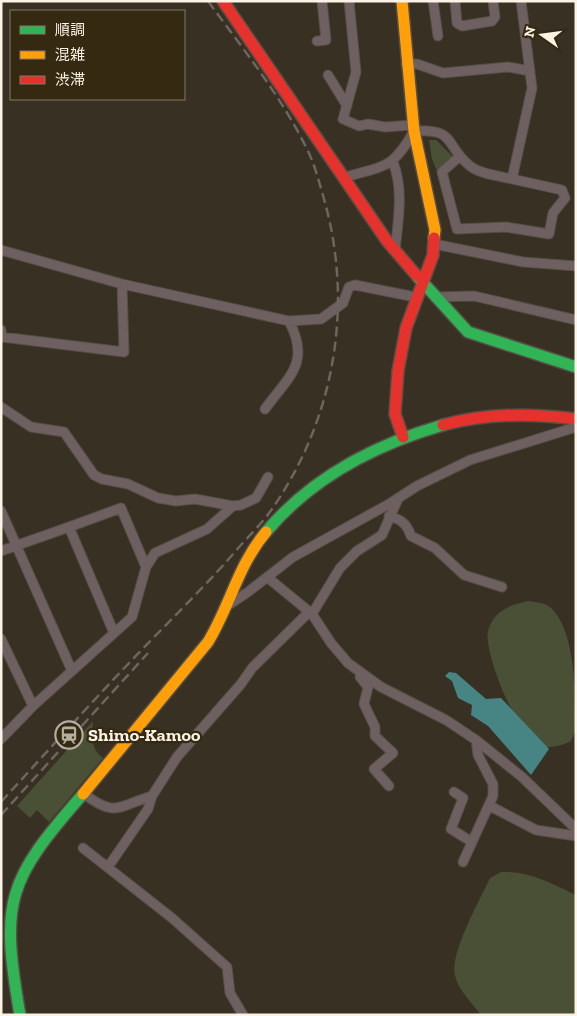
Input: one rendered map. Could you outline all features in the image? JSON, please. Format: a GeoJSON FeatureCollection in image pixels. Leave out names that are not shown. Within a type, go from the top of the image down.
{"type":"FeatureCollection","features":[{"type":"Feature","properties":{"kind":"street"},"geometry":{"type":"LineString","coordinates":[[223,1],[346,177],[395,251],[468,332],[509,348],[576,367]]}},
{"type":"Feature","properties":{"kind":"street"},"geometry":{"type":"LineString","coordinates":[[316,41],[326,40],[322,1]]}},
{"type":"Feature","properties":{"kind":"street"},"geometry":{"type":"LineString","coordinates":[[349,1],[356,72],[343,119],[350,123],[432,130],[442,133],[460,156],[476,170],[562,190],[565,198],[553,213],[549,234],[506,227],[457,228],[442,172],[460,156]]}},
{"type":"Feature","properties":{"kind":"street"},"geometry":{"type":"LineString","coordinates":[[402,1],[413,128],[434,216],[434,244],[429,266],[406,328],[395,392],[395,414],[403,437]]}},
{"type":"Feature","properties":{"kind":"street"},"geometry":{"type":"LineString","coordinates":[[433,1],[438,36]]}},
{"type":"Feature","properties":{"kind":"street"},"geometry":{"type":"LineString","coordinates":[[454,1],[457,23],[462,26],[492,22],[495,17],[492,1]]}},
{"type":"Feature","properties":{"kind":"street"},"geometry":{"type":"LineString","coordinates":[[512,179],[532,94],[521,1]]}},
{"type":"Feature","properties":{"kind":"street"},"geometry":{"type":"LineString","coordinates":[[406,64],[421,65],[443,73],[508,67],[530,71]]}},
{"type":"Feature","properties":{"kind":"street"},"geometry":{"type":"LineString","coordinates":[[328,76],[347,106]]}},
{"type":"Feature","properties":{"kind":"street"},"geometry":{"type":"LineString","coordinates":[[346,177],[384,167],[393,162],[413,128]]}},
{"type":"Feature","properties":{"kind":"street"},"geometry":{"type":"LineString","coordinates":[[393,162],[398,174],[400,195],[395,251]]}},
{"type":"Feature","properties":{"kind":"street"},"geometry":{"type":"LineString","coordinates":[[434,244],[523,262],[576,266]]}},
{"type":"Feature","properties":{"kind":"street"},"geometry":{"type":"LineString","coordinates":[[3,252],[122,284],[289,321],[321,319],[344,303],[349,287],[355,285],[416,297]]}},
{"type":"Feature","properties":{"kind":"street"},"geometry":{"type":"LineString","coordinates":[[1,330],[2,338],[124,352],[122,284]]}},
{"type":"Feature","properties":{"kind":"street"},"geometry":{"type":"LineString","coordinates":[[435,297],[469,295],[576,320]]}},
{"type":"Feature","properties":{"kind":"street"},"geometry":{"type":"LineString","coordinates":[[265,409],[298,362],[299,342],[289,321]]}},
{"type":"Feature","properties":{"kind":"street"},"geometry":{"type":"LineString","coordinates":[[1,407],[31,427],[64,432],[94,475],[102,479],[128,484],[158,498],[176,501],[195,498],[233,506]]}},
{"type":"Feature","properties":{"kind":"street"},"geometry":{"type":"LineString","coordinates":[[20,1015],[4,946],[5,900],[24,868],[218,629],[242,566],[257,543],[289,508],[322,480],[370,451],[403,437],[486,417],[528,414],[576,419]]}},
{"type":"Feature","properties":{"kind":"street"},"geometry":{"type":"LineString","coordinates":[[227,606],[307,549],[470,460],[576,427]]}},
{"type":"Feature","properties":{"kind":"street"},"geometry":{"type":"LineString","coordinates":[[1,739],[33,706],[132,618],[146,567],[156,553],[207,529],[233,506],[256,498],[268,477]]}},
{"type":"Feature","properties":{"kind":"street"},"geometry":{"type":"LineString","coordinates":[[108,867],[148,809],[152,796],[178,757],[241,684],[252,668],[310,613],[340,568],[357,551],[382,535],[389,516],[399,498]]}},
{"type":"Feature","properties":{"kind":"street"},"geometry":{"type":"LineString","coordinates":[[1,552],[121,508],[146,567]]}},
{"type":"Feature","properties":{"kind":"street"},"geometry":{"type":"LineString","coordinates":[[1,511],[72,672]]}},
{"type":"Feature","properties":{"kind":"street"},"geometry":{"type":"LineString","coordinates":[[389,516],[399,519],[409,529],[411,536],[435,548],[464,575],[502,587]]}},
{"type":"Feature","properties":{"kind":"street"},"geometry":{"type":"LineString","coordinates":[[69,527],[114,633]]}},
{"type":"Feature","properties":{"kind":"street"},"geometry":{"type":"LineString","coordinates":[[267,577],[310,613],[331,643],[358,672],[388,691],[446,720],[476,740],[522,777],[576,829]]}},
{"type":"Feature","properties":{"kind":"street"},"geometry":{"type":"LineString","coordinates":[[1,639],[33,706]]}},
{"type":"Feature","properties":{"kind":"street"},"geometry":{"type":"LineString","coordinates":[[358,672],[360,679],[368,687],[364,704],[375,728],[375,736],[392,753],[374,768],[388,786]]}},
{"type":"Feature","properties":{"kind":"street"},"geometry":{"type":"LineString","coordinates":[[463,862],[493,796],[493,784],[478,755],[476,740]]}},
{"type":"Feature","properties":{"kind":"street"},"geometry":{"type":"LineString","coordinates":[[454,792],[463,798],[451,828],[472,842]]}},
{"type":"Feature","properties":{"kind":"street"},"geometry":{"type":"LineString","coordinates":[[84,794],[101,807],[108,809],[114,809],[152,796]]}},
{"type":"Feature","properties":{"kind":"street"},"geometry":{"type":"LineString","coordinates":[[490,806],[536,830],[576,836]]}},
{"type":"Feature","properties":{"kind":"street"},"geometry":{"type":"LineString","coordinates":[[83,848],[172,918],[227,967],[230,993],[243,1015]]}},
{"type":"Feature","properties":{"kind":"green space"},"geometry":{"type":"Polygon","coordinates":[[[429,140],[436,140],[452,156],[452,159],[437,171],[432,159],[429,140]]]}},
{"type":"Feature","properties":{"kind":"green space"},"geometry":{"type":"Polygon","coordinates":[[[528,601],[550,607],[559,618],[570,648],[573,665],[575,732],[571,741],[557,746],[541,746],[532,740],[523,729],[504,694],[491,657],[488,642],[488,631],[494,618],[509,607],[528,601]]]}},
{"type":"Feature","properties":{"kind":"green space"},"geometry":{"type":"Polygon","coordinates":[[[93,721],[92,736],[94,746],[103,758],[49,822],[37,810],[30,818],[17,806],[93,721]]]}},
{"type":"Feature","properties":{"kind":"green space"},"geometry":{"type":"Polygon","coordinates":[[[501,872],[521,873],[549,882],[576,895],[576,1015],[481,1015],[459,987],[454,966],[461,941],[490,878],[501,872]]]}},
{"type":"Feature","properties":{"kind":"water"},"geometry":{"type":"Polygon","coordinates":[[[449,672],[456,673],[486,699],[501,698],[549,749],[531,775],[488,726],[471,715],[472,705],[458,698],[452,681],[445,676],[449,672]]]}},
{"type":"Feature","properties":{"kind":"railway"},"geometry":{"type":"LineString","coordinates":[[1,802],[265,519],[294,474],[311,437],[324,399],[333,360],[337,320],[337,279],[333,239],[319,180],[297,129],[261,73],[208,1]]}},
{"type":"Feature","properties":{"kind":"railway"},"geometry":{"type":"LineString","coordinates":[[1,815],[148,653]]}},
{"type":"Feature","properties":{"kind":"traffic: fast"},"geometry":{"type":"LineString","coordinates":[[417,276],[468,332],[576,367]]}},
{"type":"Feature","properties":{"kind":"traffic: fast"},"geometry":{"type":"LineString","coordinates":[[266,532],[303,495],[346,465],[393,442],[443,425]]}},
{"type":"Feature","properties":{"kind":"traffic: fast"},"geometry":{"type":"LineString","coordinates":[[20,1015],[11,944],[11,917],[16,894],[24,872],[38,849],[83,794]]}},
{"type":"Feature","properties":{"kind":"traffic: slow"},"geometry":{"type":"LineString","coordinates":[[402,1],[414,131],[435,230],[434,238]]}},
{"type":"Feature","properties":{"kind":"traffic: slow"},"geometry":{"type":"LineString","coordinates":[[83,794],[208,642],[248,558],[266,532]]}},
{"type":"Feature","properties":{"kind":"traffic: jam"},"geometry":{"type":"LineString","coordinates":[[223,1],[387,241],[417,276]]}},
{"type":"Feature","properties":{"kind":"traffic: jam"},"geometry":{"type":"LineString","coordinates":[[403,437],[395,414],[398,371],[406,328],[433,255],[434,238]]}},
{"type":"Feature","properties":{"kind":"traffic: jam"},"geometry":{"type":"LineString","coordinates":[[443,425],[476,418],[509,415],[576,419]]}},
{"type":"Feature","properties":{"kind":"place","name":"Shimo-Kamoo"},"geometry":{"type":"Point","coordinates":[69,735]}}]}
